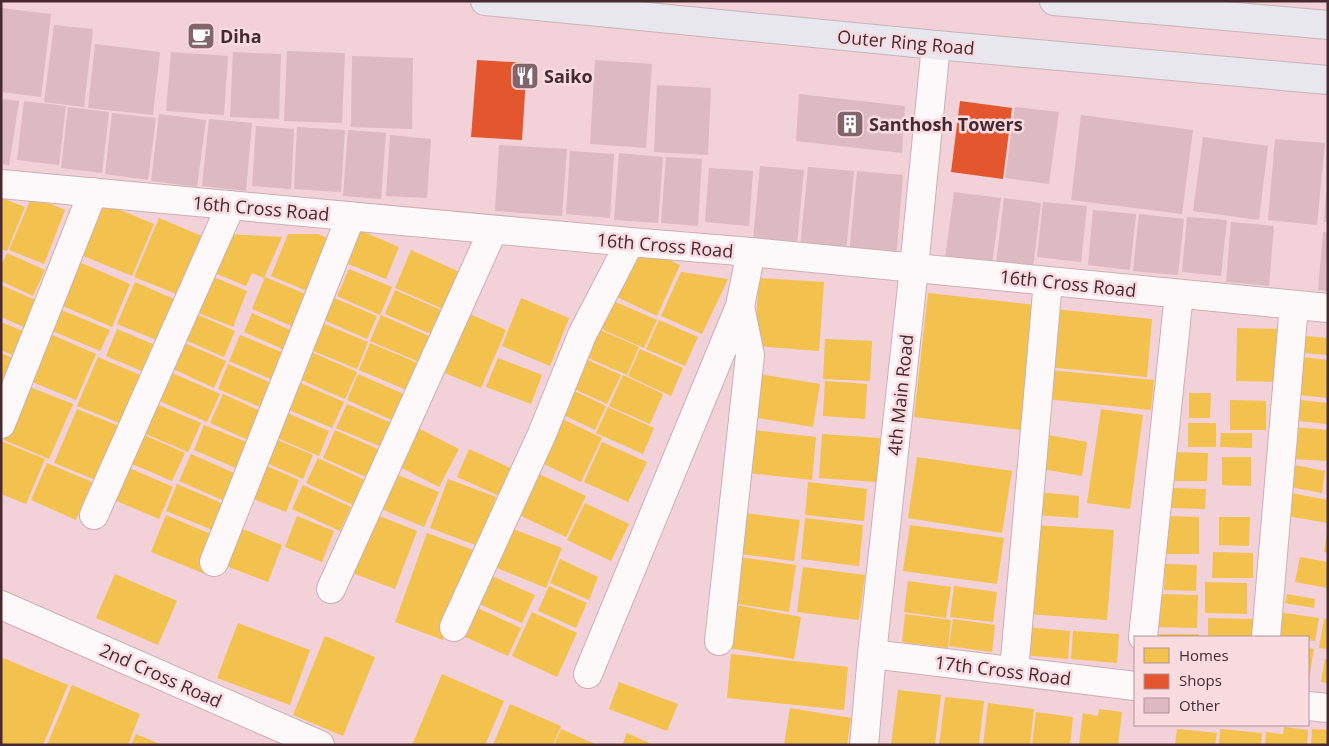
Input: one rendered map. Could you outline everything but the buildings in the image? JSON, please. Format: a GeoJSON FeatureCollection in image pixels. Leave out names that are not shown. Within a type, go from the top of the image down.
{"type":"FeatureCollection","features":[{"type":"Feature","properties":{"kind":"highway","name":"Outer Ring Road"},"geometry":{"type":"LineString","coordinates":[[485,1],[936,45],[1328,80]]}},
{"type":"Feature","properties":{"kind":"highway"},"geometry":{"type":"LineString","coordinates":[[1054,1],[1328,26]]}},
{"type":"Feature","properties":{"kind":"street","name":"4th Main Road"},"geometry":{"type":"LineString","coordinates":[[864,745],[936,45]]}},
{"type":"Feature","properties":{"kind":"street","name":"16th Cross Road"},"geometry":{"type":"LineString","coordinates":[[1,184],[751,252],[1328,308]]}},
{"type":"Feature","properties":{"kind":"street"},"geometry":{"type":"LineString","coordinates":[[1,424],[93,192]]}},
{"type":"Feature","properties":{"kind":"street"},"geometry":{"type":"LineString","coordinates":[[94,515],[231,205]]}},
{"type":"Feature","properties":{"kind":"street"},"geometry":{"type":"LineString","coordinates":[[214,562],[351,216]]}},
{"type":"Feature","properties":{"kind":"street"},"geometry":{"type":"LineString","coordinates":[[331,589],[494,230]]}},
{"type":"Feature","properties":{"kind":"street"},"geometry":{"type":"LineString","coordinates":[[454,627],[542,434],[582,335],[630,242]]}},
{"type":"Feature","properties":{"kind":"street"},"geometry":{"type":"LineString","coordinates":[[588,674],[740,306],[751,252]]}},
{"type":"Feature","properties":{"kind":"street"},"geometry":{"type":"LineString","coordinates":[[1014,671],[1048,281]]}},
{"type":"Feature","properties":{"kind":"street"},"geometry":{"type":"LineString","coordinates":[[1143,636],[1179,294]]}},
{"type":"Feature","properties":{"kind":"street"},"geometry":{"type":"LineString","coordinates":[[1266,636],[1294,305]]}},
{"type":"Feature","properties":{"kind":"street"},"geometry":{"type":"LineString","coordinates":[[720,641],[750,355],[740,306]]}},
{"type":"Feature","properties":{"kind":"street","name":"2nd Cross Road"},"geometry":{"type":"LineString","coordinates":[[1,605],[310,743]]}},
{"type":"Feature","properties":{"kind":"street","name":"17th Cross Road"},"geometry":{"type":"LineString","coordinates":[[872,654],[1134,686]]}},
{"type":"Feature","properties":{"kind":"street"},"geometry":{"type":"LineString","coordinates":[[1309,706],[1328,708]]}},
{"type":"Feature","properties":{"kind":"place","name":"Diha"},"geometry":{"type":"Point","coordinates":[201,36]}},
{"type":"Feature","properties":{"kind":"place","name":"Saiko"},"geometry":{"type":"Point","coordinates":[525,76]}},
{"type":"Feature","properties":{"kind":"place","name":"Santhosh Towers"},"geometry":{"type":"Point","coordinates":[850,124]}}]}
